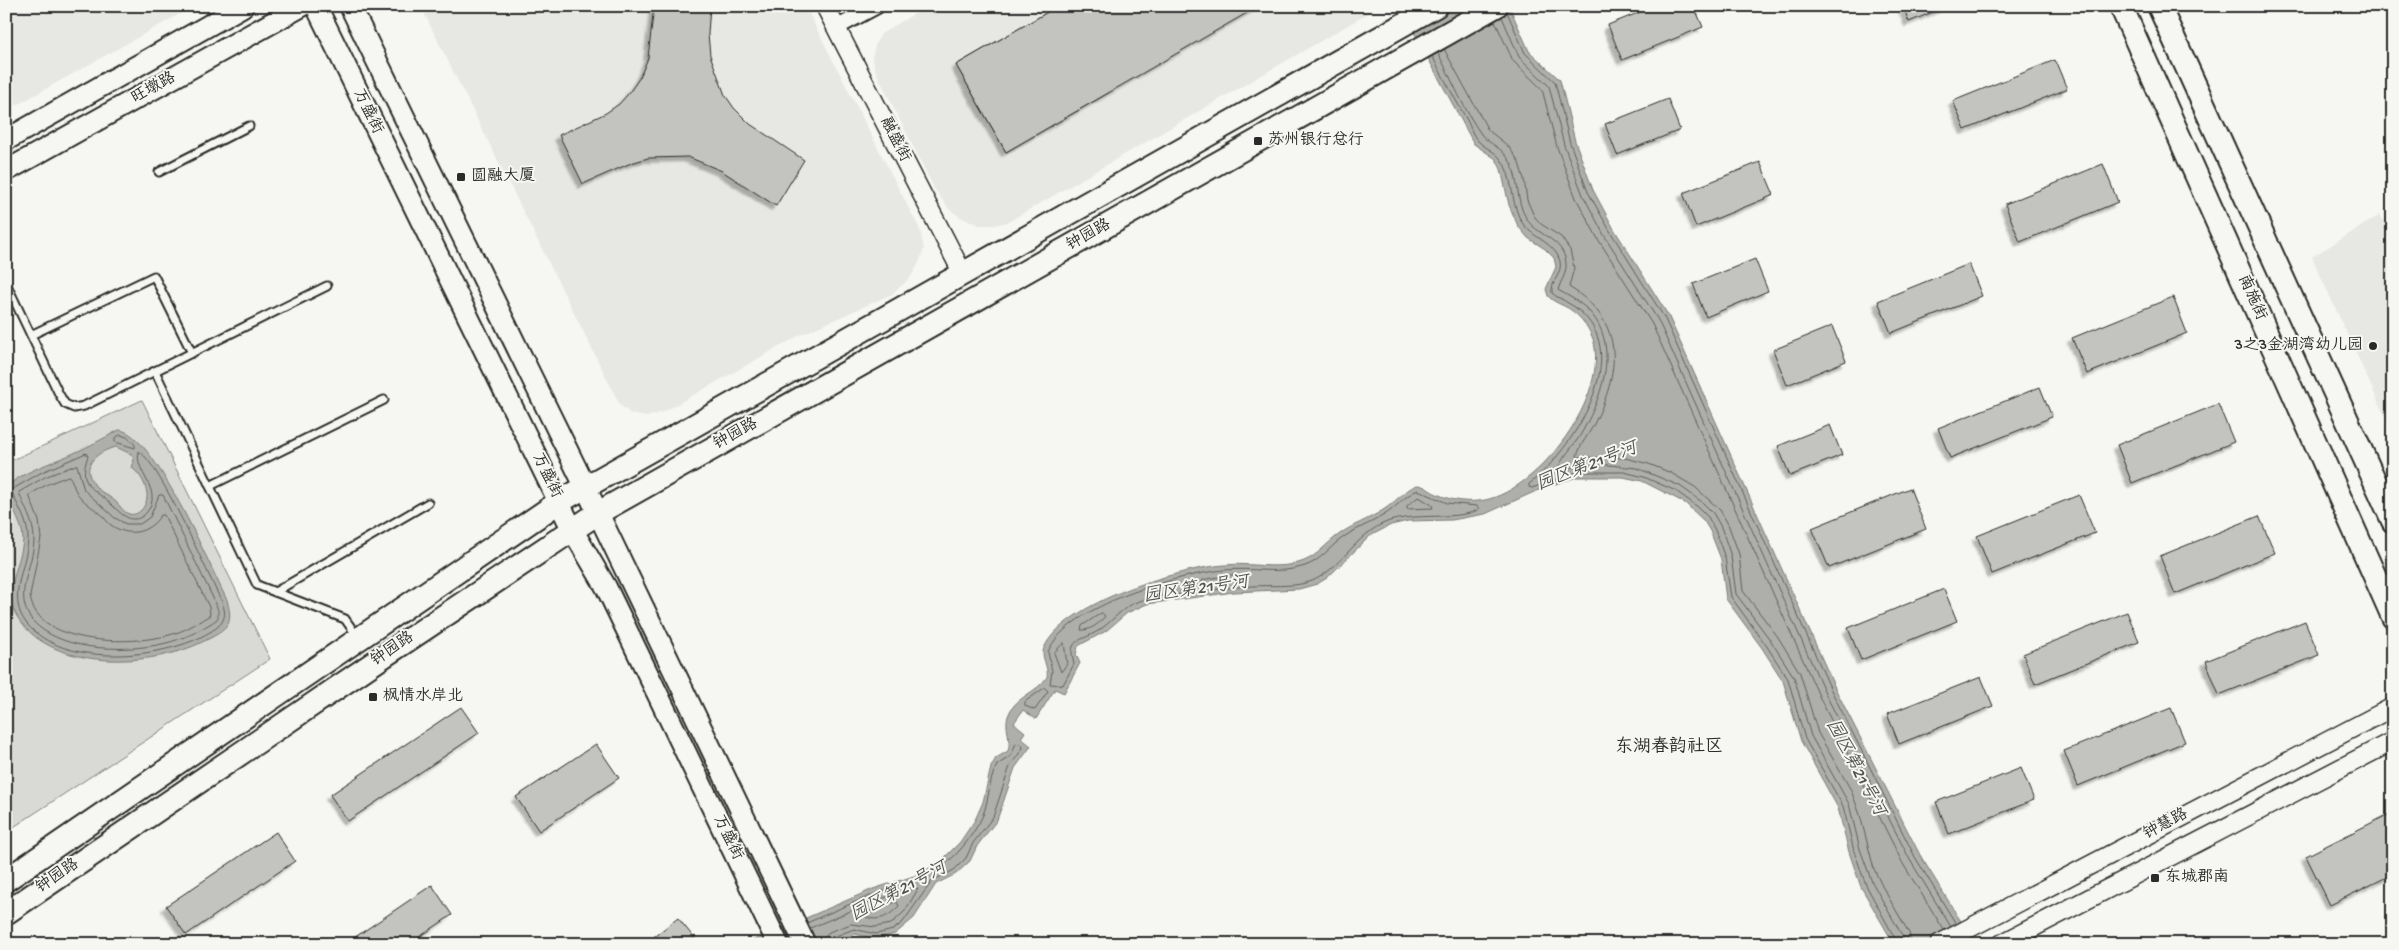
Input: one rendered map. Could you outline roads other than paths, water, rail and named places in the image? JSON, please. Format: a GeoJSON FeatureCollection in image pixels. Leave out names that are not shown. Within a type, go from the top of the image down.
{"type":"FeatureCollection","features":[{"type":"Feature","properties":{"kind":"main road","name":"旺墩路"},"geometry":{"type":"LineString","coordinates":[[6,140],[242,6]]}},
{"type":"Feature","properties":{"kind":"main road","name":"旺墩路"},"geometry":{"type":"LineString","coordinates":[[6,171],[302,6]]}},
{"type":"Feature","properties":{"kind":"main road","name":"万盛街"},"geometry":{"type":"LineString","coordinates":[[316,6],[572,529],[606,587],[774,936]]}},
{"type":"Feature","properties":{"kind":"main road","name":"万盛街"},"geometry":{"type":"LineString","coordinates":[[350,6],[598,513],[805,944]]}},
{"type":"Feature","properties":{"kind":"main road","name":"钟园路"},"geometry":{"type":"LineString","coordinates":[[6,880],[559,502],[1436,6]]}},
{"type":"Feature","properties":{"kind":"main road","name":"钟园路"},"geometry":{"type":"LineString","coordinates":[[6,913],[598,513],[1496,6]]}},
{"type":"Feature","properties":{"kind":"main road","name":"南施街"},"geometry":{"type":"LineString","coordinates":[[2121,6],[2393,617]]}},
{"type":"Feature","properties":{"kind":"main road"},"geometry":{"type":"LineString","coordinates":[[2159,6],[2393,521]]}},
{"type":"Feature","properties":{"kind":"street","name":"融盛街"},"geometry":{"type":"LineString","coordinates":[[825,6],[963,274]]}},
{"type":"Feature","properties":{"kind":"street"},"geometry":{"type":"LineString","coordinates":[[836,28],[877,6]]}},
{"type":"Feature","properties":{"kind":"street","name":"钟慧路"},"geometry":{"type":"LineString","coordinates":[[1939,944],[2393,706]]}},
{"type":"Feature","properties":{"kind":"street","name":"钟慧路"},"geometry":{"type":"LineString","coordinates":[[2001,944],[2393,741]]}},
{"type":"Feature","properties":{"kind":"lane"},"geometry":{"type":"LineString","coordinates":[[159,172],[249,126]]}},
{"type":"Feature","properties":{"kind":"lane"},"geometry":{"type":"LineString","coordinates":[[31,335],[154,276],[192,352]]}},
{"type":"Feature","properties":{"kind":"lane"},"geometry":{"type":"LineString","coordinates":[[6,283],[59,394],[65,404],[74,408],[84,406],[327,286]]}},
{"type":"Feature","properties":{"kind":"lane"},"geometry":{"type":"LineString","coordinates":[[154,371],[257,585],[345,619],[359,639]]}},
{"type":"Feature","properties":{"kind":"lane"},"geometry":{"type":"LineString","coordinates":[[210,486],[384,400]]}},
{"type":"Feature","properties":{"kind":"lane"},"geometry":{"type":"LineString","coordinates":[[275,592],[428,503]]}},
{"type":"Feature","properties":{"kind":"water","name":"园区第21号河"},"geometry":{"type":"Polygon","coordinates":[[[1400,6],[1509,6],[1529,51],[1560,80],[1575,141],[1593,190],[1614,229],[1668,315],[1836,690],[1920,855],[1975,944],[1894,944],[1861,887],[1849,852],[1838,808],[1801,741],[1783,681],[1762,648],[1726,599],[1721,559],[1704,521],[1685,503],[1642,481],[1623,477],[1577,477],[1543,488],[1485,514],[1452,520],[1408,521],[1391,525],[1370,536],[1327,578],[1317,584],[1299,589],[1234,592],[1147,604],[1127,613],[1106,631],[1078,646],[1076,655],[1080,663],[1064,693],[1055,689],[1036,719],[1023,710],[1014,723],[1025,732],[1021,738],[1031,746],[1015,768],[997,820],[977,846],[970,861],[956,874],[936,884],[914,918],[895,934],[875,939],[855,934],[830,944],[740,944],[762,937],[873,889],[917,875],[939,863],[960,842],[975,820],[983,802],[991,767],[996,758],[1008,751],[1007,720],[1011,710],[1015,704],[1038,687],[1047,677],[1043,654],[1044,648],[1056,631],[1075,616],[1098,602],[1125,590],[1180,573],[1235,564],[1275,566],[1304,561],[1317,553],[1342,532],[1383,510],[1417,485],[1455,500],[1485,500],[1506,492],[1527,478],[1548,459],[1566,436],[1581,412],[1591,386],[1595,362],[1593,339],[1578,315],[1553,301],[1548,296],[1546,289],[1556,267],[1554,258],[1545,249],[1528,238],[1518,226],[1509,205],[1501,169],[1496,159],[1474,144],[1400,6]]]}},
{"type":"Feature","properties":{"kind":"water"},"geometry":{"type":"Polygon","coordinates":[[[119,430],[133,436],[164,476],[195,533],[227,600],[230,616],[229,623],[224,629],[198,644],[176,652],[125,660],[73,655],[49,646],[30,632],[15,613],[11,595],[23,539],[20,525],[6,489],[17,478],[119,430]],[[116,447],[110,449],[93,459],[89,470],[90,477],[98,489],[129,514],[133,514],[143,508],[147,494],[142,479],[132,468],[134,459],[131,454],[116,447]]]}},
{"type":"Feature","properties":{"kind":"place","name":"苏州银行总行"},"geometry":{"type":"Point","coordinates":[1258,141]}},
{"type":"Feature","properties":{"kind":"place","name":"圆融大厦"},"geometry":{"type":"Point","coordinates":[461,177]}},
{"type":"Feature","properties":{"kind":"place","name":"3之3金湖湾幼儿园"},"geometry":{"type":"Point","coordinates":[2373,346]}},
{"type":"Feature","properties":{"kind":"place","name":"枫情水岸北"},"geometry":{"type":"Point","coordinates":[373,697]}},
{"type":"Feature","properties":{"kind":"place","name":"东城郡南"},"geometry":{"type":"Point","coordinates":[2155,878]}},
{"type":"Feature","properties":{"kind":"district","name":"东湖春韵社区"},"geometry":{"type":"Point","coordinates":[1669,747]}}]}
